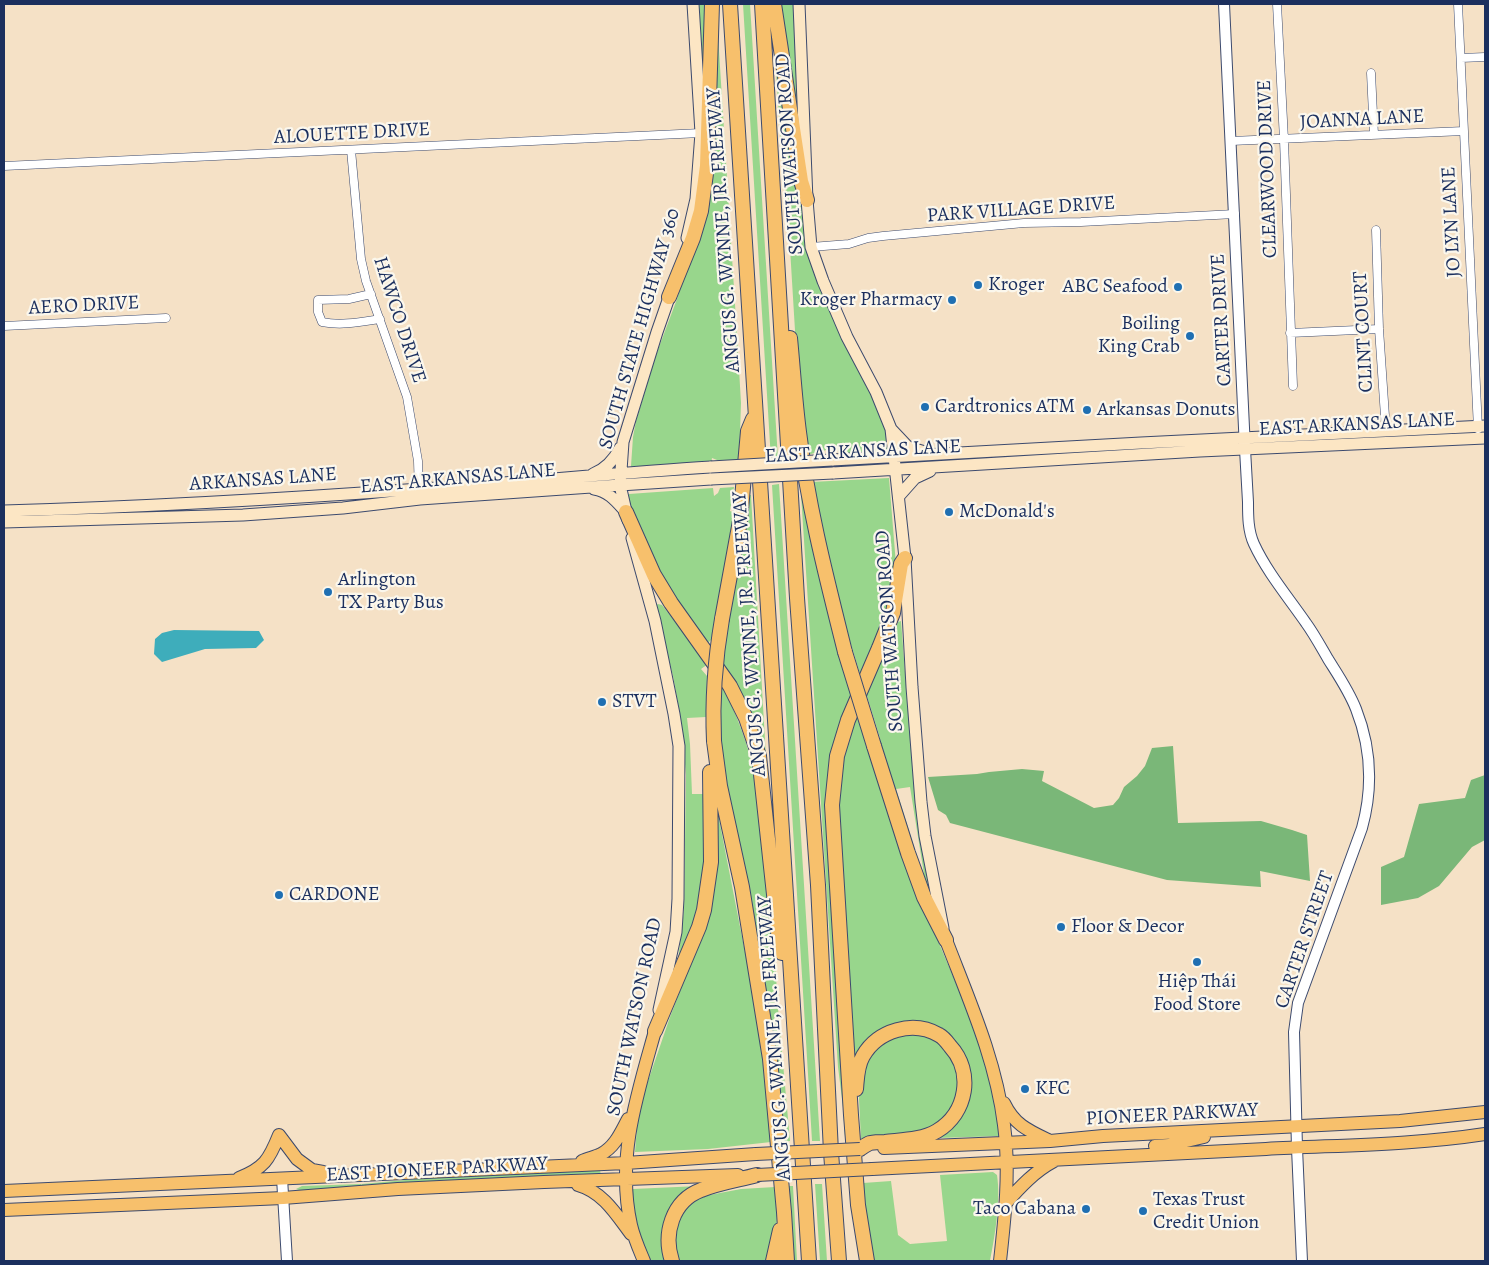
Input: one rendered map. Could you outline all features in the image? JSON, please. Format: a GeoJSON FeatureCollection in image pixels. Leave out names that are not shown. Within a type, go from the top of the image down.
{"type":"FeatureCollection","features":[{"type":"Feature","properties":{"kind":"highway"},"geometry":{"type":"LineString","coordinates":[[670,297],[693,238],[701,211],[707,166],[712,4]]}},
{"type":"Feature","properties":{"kind":"highway","name":"ANGUS G. WYNNE, JR. FREEWAY"},"geometry":{"type":"LineString","coordinates":[[730,4],[809,1261]]}},
{"type":"Feature","properties":{"kind":"highway"},"geometry":{"type":"LineString","coordinates":[[762,4],[798,607],[818,885],[839,1261]]}},
{"type":"Feature","properties":{"kind":"highway"},"geometry":{"type":"LineString","coordinates":[[774,4],[801,181],[808,200]]}},
{"type":"Feature","properties":{"kind":"highway"},"geometry":{"type":"LineString","coordinates":[[779,297],[789,319],[799,434],[808,489],[826,578],[845,652],[908,852],[924,897],[946,940]]}},
{"type":"Feature","properties":{"kind":"highway"},"geometry":{"type":"LineString","coordinates":[[756,411],[748,431],[740,521],[716,653],[713,689],[714,741],[720,786],[742,888],[770,1059],[787,1261]]}},
{"type":"Feature","properties":{"kind":"highway"},"geometry":{"type":"LineString","coordinates":[[626,512],[654,575],[671,603],[730,686],[746,718],[759,756],[780,950],[790,966]]}},
{"type":"Feature","properties":{"kind":"highway"},"geometry":{"type":"LineString","coordinates":[[867,1261],[858,1206],[851,1114],[833,828],[833,792],[837,756],[848,720],[893,613],[901,564],[905,558]]}},
{"type":"Feature","properties":{"kind":"highway"},"geometry":{"type":"LineString","coordinates":[[655,1031],[699,927],[704,910],[711,862],[710,763],[714,741]]}},
{"type":"Feature","properties":{"kind":"highway"},"geometry":{"type":"LineString","coordinates":[[851,1114],[854,1104],[858,1066],[862,1056],[882,1036],[905,1028],[921,1029],[940,1035],[957,1053],[964,1074],[965,1085],[964,1096],[955,1115],[937,1131],[926,1136],[870,1143],[866,1149]]}},
{"type":"Feature","properties":{"kind":"highway"},"geometry":{"type":"LineString","coordinates":[[672,1261],[668,1246],[669,1229],[675,1214],[687,1198],[700,1190],[757,1175]]}},
{"type":"Feature","properties":{"kind":"highway"},"geometry":{"type":"LineString","coordinates":[[773,1261],[780,1233],[780,1220],[784,1212]]}},
{"type":"Feature","properties":{"kind":"main road","name":"SOUTH STATE HIGHWAY 360"},"geometry":{"type":"LineString","coordinates":[[620,479],[623,442],[657,332],[682,260],[696,199],[701,133],[693,4]]}},
{"type":"Feature","properties":{"kind":"main road","name":"SOUTH WATSON ROAD"},"geometry":{"type":"LineString","coordinates":[[799,4],[811,247],[847,337],[876,392],[891,429],[905,558],[920,802],[925,836],[946,940],[988,1050],[1004,1125],[1006,1203],[1000,1261]]}},
{"type":"Feature","properties":{"kind":"main road"},"geometry":{"type":"LineString","coordinates":[[891,429],[913,450],[936,455]]}},
{"type":"Feature","properties":{"kind":"main road","name":"EAST ARKANSAS LANE"},"geometry":{"type":"LineString","coordinates":[[620,479],[711,480],[833,473],[1245,444],[1386,431],[1482,432]]}},
{"type":"Feature","properties":{"kind":"main road","name":"EAST ARKANSAS LANE"},"geometry":{"type":"LineString","coordinates":[[244,515],[343,508],[419,494],[582,483],[711,468],[936,455],[1245,444],[1482,432]]}},
{"type":"Feature","properties":{"kind":"main road"},"geometry":{"type":"LineString","coordinates":[[582,483],[616,458],[623,442]]}},
{"type":"Feature","properties":{"kind":"main road"},"geometry":{"type":"LineString","coordinates":[[899,496],[910,482],[919,475],[944,466]]}},
{"type":"Feature","properties":{"kind":"main road","name":"SOUTH WATSON ROAD"},"geometry":{"type":"LineString","coordinates":[[620,479],[626,512],[655,621],[674,714],[678,746],[678,899],[676,932],[655,1031],[633,1108],[626,1163],[627,1203],[635,1238],[644,1261]]}},
{"type":"Feature","properties":{"kind":"main road"},"geometry":{"type":"LineString","coordinates":[[582,483],[604,491],[614,498],[626,512]]}},
{"type":"Feature","properties":{"kind":"main road","name":"ARKANSAS LANE"},"geometry":{"type":"LineString","coordinates":[[4,511],[419,494]]}},
{"type":"Feature","properties":{"kind":"main road","name":"ARKANSAS LANE"},"geometry":{"type":"LineString","coordinates":[[4,522],[244,515]]}},
{"type":"Feature","properties":{"kind":"main road"},"geometry":{"type":"LineString","coordinates":[[998,1091],[1015,1120],[1023,1127],[1050,1141]]}},
{"type":"Feature","properties":{"kind":"main road"},"geometry":{"type":"LineString","coordinates":[[573,1164],[602,1154],[610,1148],[616,1142],[633,1108]]}},
{"type":"Feature","properties":{"kind":"main road","name":"PIONEER PARKWAY"},"geometry":{"type":"LineString","coordinates":[[866,1149],[1050,1141],[1103,1136],[1400,1121],[1485,1112]]}},
{"type":"Feature","properties":{"kind":"main road"},"geometry":{"type":"LineString","coordinates":[[1101,1157],[1116,1148],[1170,1145],[1203,1137],[1212,1131]]}},
{"type":"Feature","properties":{"kind":"main road","name":"PIONEER PARKWAY"},"geometry":{"type":"LineString","coordinates":[[872,1169],[1401,1144],[1456,1139],[1485,1134]]}},
{"type":"Feature","properties":{"kind":"main road"},"geometry":{"type":"LineString","coordinates":[[234,1180],[250,1174],[264,1165],[279,1135],[297,1159],[312,1170],[348,1175]]}},
{"type":"Feature","properties":{"kind":"main road","name":"EAST PIONEER PARKWAY"},"geometry":{"type":"LineString","coordinates":[[4,1191],[626,1163],[866,1149]]}},
{"type":"Feature","properties":{"kind":"main road"},"geometry":{"type":"LineString","coordinates":[[1006,1203],[1032,1175],[1056,1160]]}},
{"type":"Feature","properties":{"kind":"main road","name":"EAST PIONEER PARKWAY"},"geometry":{"type":"LineString","coordinates":[[4,1210],[283,1198],[398,1189],[872,1169]]}},
{"type":"Feature","properties":{"kind":"main road"},"geometry":{"type":"LineString","coordinates":[[568,1182],[591,1189],[600,1196],[635,1238]]}},
{"type":"Feature","properties":{"kind":"street","name":"CARTER DRIVE"},"geometry":{"type":"LineString","coordinates":[[1224,4],[1248,519],[1253,542],[1263,561],[1308,625],[1345,686],[1356,708],[1361,724]]}},
{"type":"Feature","properties":{"kind":"street","name":"CLEARWOOD DRIVE"},"geometry":{"type":"LineString","coordinates":[[1278,4],[1293,386]]}},
{"type":"Feature","properties":{"kind":"street","name":"JO LYN LANE"},"geometry":{"type":"LineString","coordinates":[[1458,4],[1482,432]]}},
{"type":"Feature","properties":{"kind":"street"},"geometry":{"type":"LineString","coordinates":[[1460,58],[1485,57]]}},
{"type":"Feature","properties":{"kind":"street"},"geometry":{"type":"LineString","coordinates":[[1371,73],[1374,135]]}},
{"type":"Feature","properties":{"kind":"street","name":"JOANNA LANE"},"geometry":{"type":"LineString","coordinates":[[1231,142],[1464,131]]}},
{"type":"Feature","properties":{"kind":"street","name":"ALOUETTE DRIVE"},"geometry":{"type":"LineString","coordinates":[[4,166],[701,133]]}},
{"type":"Feature","properties":{"kind":"street","name":"HAWCO DRIVE"},"geometry":{"type":"LineString","coordinates":[[351,150],[361,260],[366,280],[407,397],[418,461],[419,494]]}},
{"type":"Feature","properties":{"kind":"street","name":"PARK VILLAGE DRIVE"},"geometry":{"type":"LineString","coordinates":[[811,247],[849,244],[883,236],[984,226],[1235,214]]}},
{"type":"Feature","properties":{"kind":"street","name":"CLINT COURT"},"geometry":{"type":"LineString","coordinates":[[1376,230],[1379,329],[1386,431]]}},
{"type":"Feature","properties":{"kind":"street"},"geometry":{"type":"LineString","coordinates":[[371,294],[349,299],[318,300],[318,312],[322,322],[332,324],[380,319]]}},
{"type":"Feature","properties":{"kind":"street","name":"AERO DRIVE"},"geometry":{"type":"LineString","coordinates":[[4,326],[166,318]]}},
{"type":"Feature","properties":{"kind":"street"},"geometry":{"type":"LineString","coordinates":[[1290,333],[1379,329]]}},
{"type":"Feature","properties":{"kind":"street","name":"CARTER STREET"},"geometry":{"type":"LineString","coordinates":[[1302,1261],[1294,1032],[1298,1003],[1368,808],[1369,760],[1361,724]]}},
{"type":"Feature","properties":{"kind":"street"},"geometry":{"type":"LineString","coordinates":[[282,1178],[287,1261]]}},
{"type":"Feature","properties":{"kind":"green space"},"geometry":{"type":"Polygon","coordinates":[[[698,4],[709,4],[704,100],[698,4]]]}},
{"type":"Feature","properties":{"kind":"green space"},"geometry":{"type":"Polygon","coordinates":[[[743,4],[750,4],[778,459],[771,460],[743,4]]]}},
{"type":"Feature","properties":{"kind":"green space"},"geometry":{"type":"Polygon","coordinates":[[[779,4],[793,4],[802,154],[779,4]]]}},
{"type":"Feature","properties":{"kind":"green space"},"geometry":{"type":"Polygon","coordinates":[[[718,35],[741,403],[739,462],[719,463],[712,458],[711,465],[633,469],[631,466],[636,421],[656,355],[677,299],[695,242],[718,35]]]}},
{"type":"Feature","properties":{"kind":"green space"},"geometry":{"type":"Polygon","coordinates":[[[778,56],[811,258],[884,425],[890,453],[839,457],[838,447],[807,455],[798,380],[788,215],[775,58],[778,56]]]}},
{"type":"Feature","properties":{"kind":"green space"},"geometry":{"type":"Polygon","coordinates":[[[889,478],[897,577],[893,598],[861,677],[839,605],[811,482],[889,478]]]}},
{"type":"Feature","properties":{"kind":"green space"},"geometry":{"type":"Polygon","coordinates":[[[779,484],[820,1141],[812,1141],[772,485],[779,484]]]}},
{"type":"Feature","properties":{"kind":"green space"},"geometry":{"type":"Polygon","coordinates":[[[734,487],[730,511],[735,513],[711,640],[707,644],[690,623],[638,537],[629,494],[713,488],[714,496],[720,488],[734,487]]]}},
{"type":"Feature","properties":{"kind":"green space"},"geometry":{"type":"Polygon","coordinates":[[[801,494],[805,494],[854,696],[831,773],[849,1137],[845,1137],[838,1067],[801,494]]]}},
{"type":"Feature","properties":{"kind":"green space"},"geometry":{"type":"Polygon","coordinates":[[[746,495],[751,495],[767,776],[721,664],[746,495]]]}},
{"type":"Feature","properties":{"kind":"green space"},"geometry":{"type":"Polygon","coordinates":[[[658,604],[662,605],[708,664],[701,669],[707,676],[706,717],[687,718],[692,794],[705,794],[705,855],[703,863],[705,864],[696,916],[678,961],[684,909],[686,775],[681,720],[673,676],[655,606],[658,604]]]}},
{"type":"Feature","properties":{"kind":"green space"},"geometry":{"type":"Polygon","coordinates":[[[901,621],[914,786],[935,917],[866,693],[890,644],[898,622],[901,621]],[[910,787],[896,789],[923,876],[910,787]]]}},
{"type":"Feature","properties":{"kind":"green space"},"geometry":{"type":"Polygon","coordinates":[[[720,683],[742,731],[757,781],[775,948],[777,997],[790,1141],[783,1142],[781,1100],[774,1046],[721,772],[720,683]]]}},
{"type":"Feature","properties":{"kind":"green space"},"geometry":{"type":"Polygon","coordinates":[[[858,708],[923,905],[973,1024],[988,1069],[1000,1136],[938,1138],[962,1112],[956,1046],[905,1026],[852,1063],[837,798],[840,771],[858,708]]]}},
{"type":"Feature","properties":{"kind":"green space"},"geometry":{"type":"Polygon","coordinates":[[[1173,746],[1178,823],[1261,821],[1307,835],[1310,881],[1260,871],[1261,887],[1167,880],[950,823],[946,815],[938,810],[928,777],[1022,769],[1044,771],[1042,781],[1094,808],[1113,805],[1124,787],[1145,766],[1152,748],[1173,746]]]}},
{"type":"Feature","properties":{"kind":"green space"},"geometry":{"type":"Polygon","coordinates":[[[1485,775],[1485,840],[1472,847],[1439,886],[1418,898],[1381,905],[1381,867],[1404,857],[1419,804],[1465,798],[1471,780],[1485,775]]]}},
{"type":"Feature","properties":{"kind":"green space"},"geometry":{"type":"Polygon","coordinates":[[[717,809],[761,1034],[771,1142],[708,1149],[635,1152],[638,1115],[645,1090],[670,1017],[699,942],[717,809]]]}},
{"type":"Feature","properties":{"kind":"green space"},"geometry":{"type":"Polygon","coordinates":[[[915,1033],[939,1041],[958,1062],[961,1095],[937,1128],[887,1138],[861,1139],[860,1080],[869,1054],[890,1037],[915,1033]]]}},
{"type":"Feature","properties":{"kind":"green space"},"geometry":{"type":"Polygon","coordinates":[[[600,1169],[601,1177],[302,1191],[296,1189],[302,1186],[362,1185],[449,1176],[600,1169]]]}},
{"type":"Feature","properties":{"kind":"green space"},"geometry":{"type":"Polygon","coordinates":[[[993,1172],[997,1175],[998,1207],[990,1261],[874,1261],[870,1244],[863,1183],[891,1181],[898,1235],[910,1244],[947,1241],[940,1175],[993,1172]]]}},
{"type":"Feature","properties":{"kind":"green space"},"geometry":{"type":"Polygon","coordinates":[[[815,1184],[822,1184],[827,1261],[820,1261],[815,1184]]]}},
{"type":"Feature","properties":{"kind":"green space"},"geometry":{"type":"Polygon","coordinates":[[[699,1186],[676,1205],[667,1261],[648,1261],[635,1217],[633,1189],[699,1186]]]}},
{"type":"Feature","properties":{"kind":"green space"},"geometry":{"type":"Polygon","coordinates":[[[785,1186],[793,1186],[797,1261],[791,1261],[785,1186]]]}},
{"type":"Feature","properties":{"kind":"green space"},"geometry":{"type":"Polygon","coordinates":[[[775,1187],[776,1237],[770,1261],[676,1261],[671,1239],[680,1213],[699,1197],[741,1189],[775,1187]]]}},
{"type":"Feature","properties":{"kind":"water"},"geometry":{"type":"Polygon","coordinates":[[[174,630],[259,631],[264,640],[256,648],[205,649],[162,662],[154,654],[155,639],[162,633],[174,630]]]}},
{"type":"Feature","properties":{"kind":"place","name":"Kroger"},"geometry":{"type":"Point","coordinates":[978,285]}},
{"type":"Feature","properties":{"kind":"place","name":"ABC Seafood"},"geometry":{"type":"Point","coordinates":[1178,287]}},
{"type":"Feature","properties":{"kind":"place","name":"Kroger Pharmacy"},"geometry":{"type":"Point","coordinates":[952,300]}},
{"type":"Feature","properties":{"kind":"place","name":"Boiling King Crab"},"geometry":{"type":"Point","coordinates":[1190,336]}},
{"type":"Feature","properties":{"kind":"place","name":"Cardtronics ATM"},"geometry":{"type":"Point","coordinates":[925,407]}},
{"type":"Feature","properties":{"kind":"place","name":"Arkansas Donuts"},"geometry":{"type":"Point","coordinates":[1087,410]}},
{"type":"Feature","properties":{"kind":"place","name":"McDonald's"},"geometry":{"type":"Point","coordinates":[949,512]}},
{"type":"Feature","properties":{"kind":"place","name":"Arlington TX Party Bus"},"geometry":{"type":"Point","coordinates":[328,592]}},
{"type":"Feature","properties":{"kind":"place","name":"STVT"},"geometry":{"type":"Point","coordinates":[602,702]}},
{"type":"Feature","properties":{"kind":"place","name":"CARDONE"},"geometry":{"type":"Point","coordinates":[279,895]}},
{"type":"Feature","properties":{"kind":"place","name":"Floor & Decor"},"geometry":{"type":"Point","coordinates":[1061,927]}},
{"type":"Feature","properties":{"kind":"place","name":"Hiệp Thái Food Store"},"geometry":{"type":"Point","coordinates":[1197,962]}},
{"type":"Feature","properties":{"kind":"place","name":"KFC"},"geometry":{"type":"Point","coordinates":[1025,1089]}},
{"type":"Feature","properties":{"kind":"place","name":"Taco Cabana"},"geometry":{"type":"Point","coordinates":[1086,1209]}},
{"type":"Feature","properties":{"kind":"place","name":"Texas Trust Credit Union"},"geometry":{"type":"Point","coordinates":[1143,1211]}}]}
